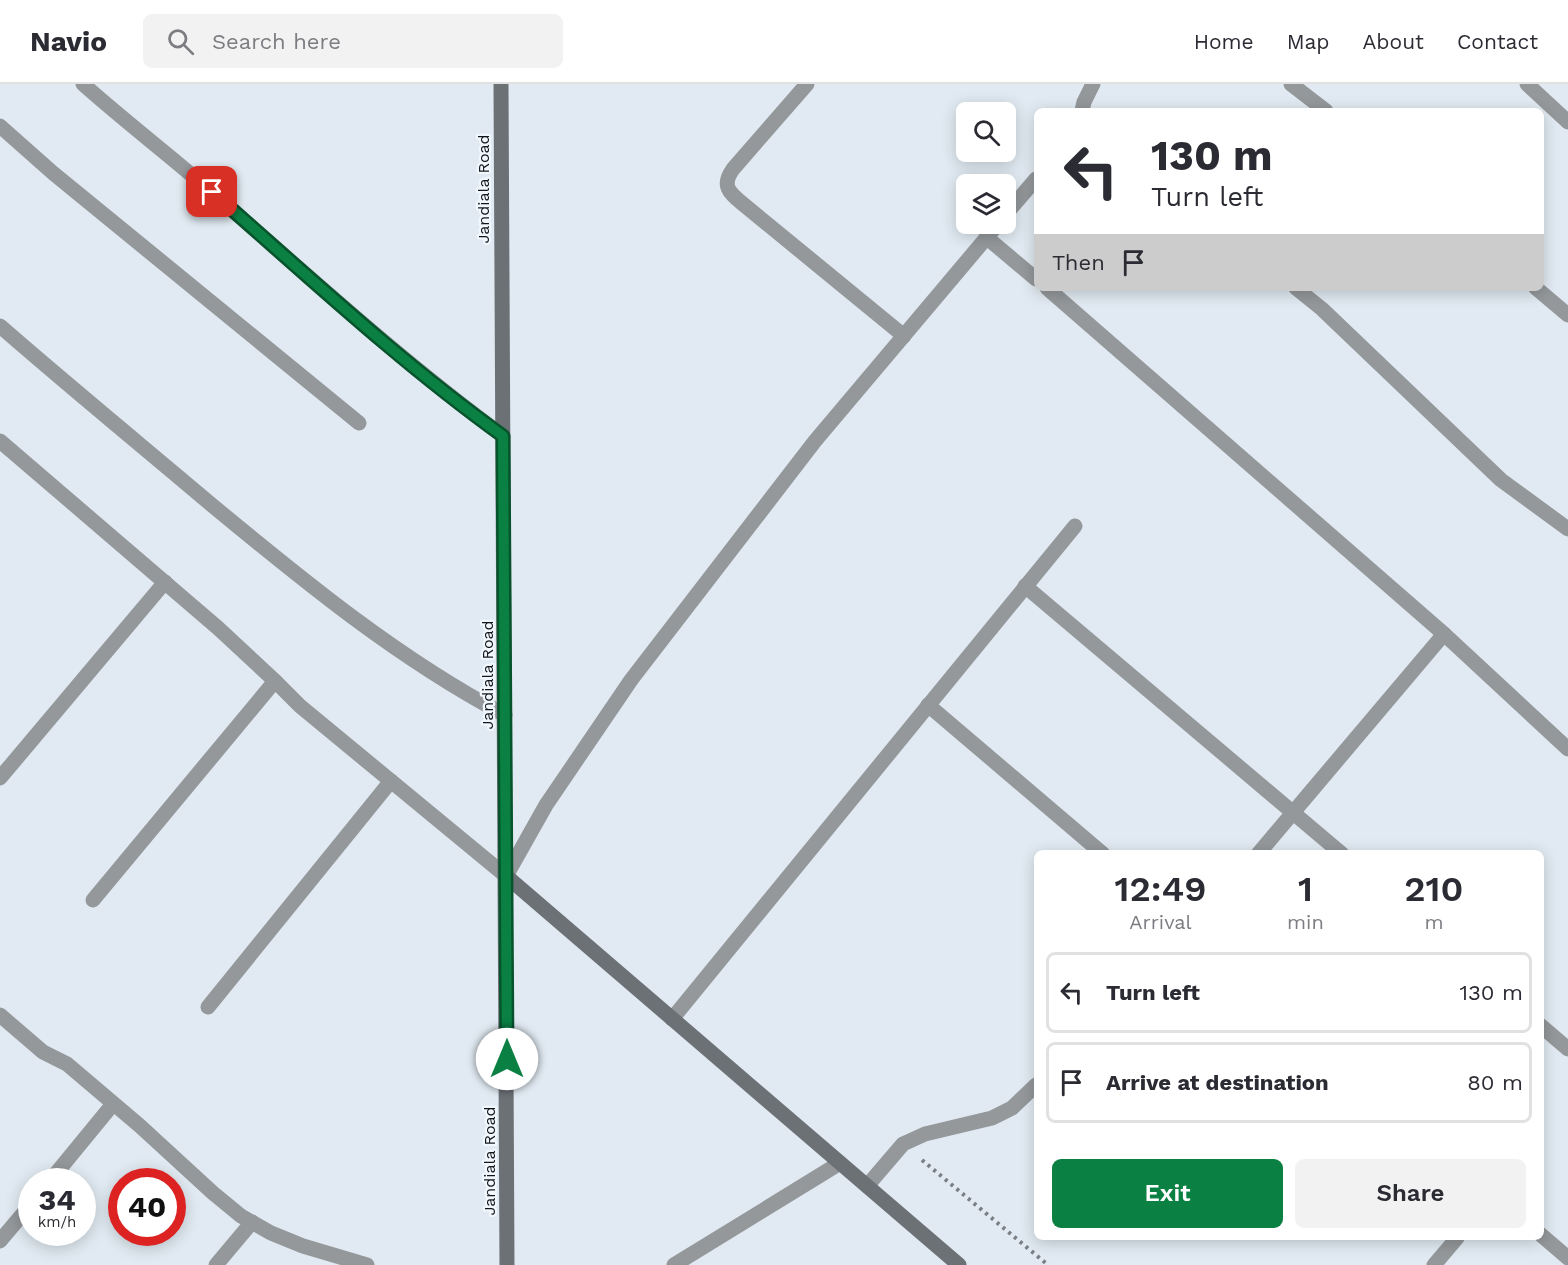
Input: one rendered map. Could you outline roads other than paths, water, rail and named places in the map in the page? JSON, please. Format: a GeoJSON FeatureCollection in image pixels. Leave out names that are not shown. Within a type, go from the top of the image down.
{"type":"FeatureCollection","features":[{"type":"Feature","properties":{"kind":"main road","name":"Jandiala Road"},"geometry":{"type":"LineString","coordinates":[[501,84],[507,1265]]}},
{"type":"Feature","properties":{"kind":"main road"},"geometry":{"type":"LineString","coordinates":[[506,876],[959,1265]]}},
{"type":"Feature","properties":{"kind":"street"},"geometry":{"type":"LineString","coordinates":[[83,84],[123,120],[195,177],[413,366],[503,436]]}},
{"type":"Feature","properties":{"kind":"street"},"geometry":{"type":"LineString","coordinates":[[807,84],[733,169],[726,178],[726,184],[743,204],[903,336]]}},
{"type":"Feature","properties":{"kind":"street"},"geometry":{"type":"LineString","coordinates":[[1083,108],[1093,84]]}},
{"type":"Feature","properties":{"kind":"street"},"geometry":{"type":"LineString","coordinates":[[1291,84],[1322,108]]}},
{"type":"Feature","properties":{"kind":"street"},"geometry":{"type":"LineString","coordinates":[[1527,84],[1568,122]]}},
{"type":"Feature","properties":{"kind":"street"},"geometry":{"type":"LineString","coordinates":[[0,126],[62,181],[359,423]]}},
{"type":"Feature","properties":{"kind":"street"},"geometry":{"type":"LineString","coordinates":[[1016,202],[1034,181]]}},
{"type":"Feature","properties":{"kind":"street"},"geometry":{"type":"LineString","coordinates":[[0,441],[165,582],[300,706],[506,876],[546,805],[631,680],[815,441],[989,234]]}},
{"type":"Feature","properties":{"kind":"street"},"geometry":{"type":"LineString","coordinates":[[986,237],[1034,277]]}},
{"type":"Feature","properties":{"kind":"street"},"geometry":{"type":"LineString","coordinates":[[1050,291],[1444,634],[1568,749]]}},
{"type":"Feature","properties":{"kind":"street"},"geometry":{"type":"LineString","coordinates":[[1300,291],[1322,309],[1502,480],[1568,529]]}},
{"type":"Feature","properties":{"kind":"street"},"geometry":{"type":"LineString","coordinates":[[1540,291],[1568,315]]}},
{"type":"Feature","properties":{"kind":"street"},"geometry":{"type":"LineString","coordinates":[[0,326],[258,543],[370,630],[463,692],[505,715]]}},
{"type":"Feature","properties":{"kind":"street"},"geometry":{"type":"LineString","coordinates":[[672,1019],[1075,526]]}},
{"type":"Feature","properties":{"kind":"street"},"geometry":{"type":"LineString","coordinates":[[0,778],[165,582]]}},
{"type":"Feature","properties":{"kind":"street"},"geometry":{"type":"LineString","coordinates":[[1026,586],[1337,850]]}},
{"type":"Feature","properties":{"kind":"street"},"geometry":{"type":"LineString","coordinates":[[1261,850],[1444,634]]}},
{"type":"Feature","properties":{"kind":"street"},"geometry":{"type":"LineString","coordinates":[[93,900],[275,681]]}},
{"type":"Feature","properties":{"kind":"street"},"geometry":{"type":"LineString","coordinates":[[928,705],[1098,850]]}},
{"type":"Feature","properties":{"kind":"street"},"geometry":{"type":"LineString","coordinates":[[208,1007],[391,781]]}},
{"type":"Feature","properties":{"kind":"street"},"geometry":{"type":"LineString","coordinates":[[0,1015],[43,1052],[67,1064],[140,1126],[213,1193],[252,1222],[271,1233],[303,1246],[367,1265]]}},
{"type":"Feature","properties":{"kind":"street"},"geometry":{"type":"LineString","coordinates":[[1544,1028],[1568,1049]]}},
{"type":"Feature","properties":{"kind":"street"},"geometry":{"type":"LineString","coordinates":[[867,1186],[903,1144],[925,1134],[992,1118],[1012,1108],[1034,1087]]}},
{"type":"Feature","properties":{"kind":"street"},"geometry":{"type":"LineString","coordinates":[[60,1168],[113,1104]]}},
{"type":"Feature","properties":{"kind":"street"},"geometry":{"type":"LineString","coordinates":[[674,1265],[840,1163]]}},
{"type":"Feature","properties":{"kind":"street"},"geometry":{"type":"LineString","coordinates":[[0,1241],[18,1220]]}},
{"type":"Feature","properties":{"kind":"street"},"geometry":{"type":"LineString","coordinates":[[216,1265],[252,1222]]}},
{"type":"Feature","properties":{"kind":"street"},"geometry":{"type":"LineString","coordinates":[[1544,1237],[1568,1258]]}},
{"type":"Feature","properties":{"kind":"street"},"geometry":{"type":"LineString","coordinates":[[1434,1265],[1455,1240]]}}]}
